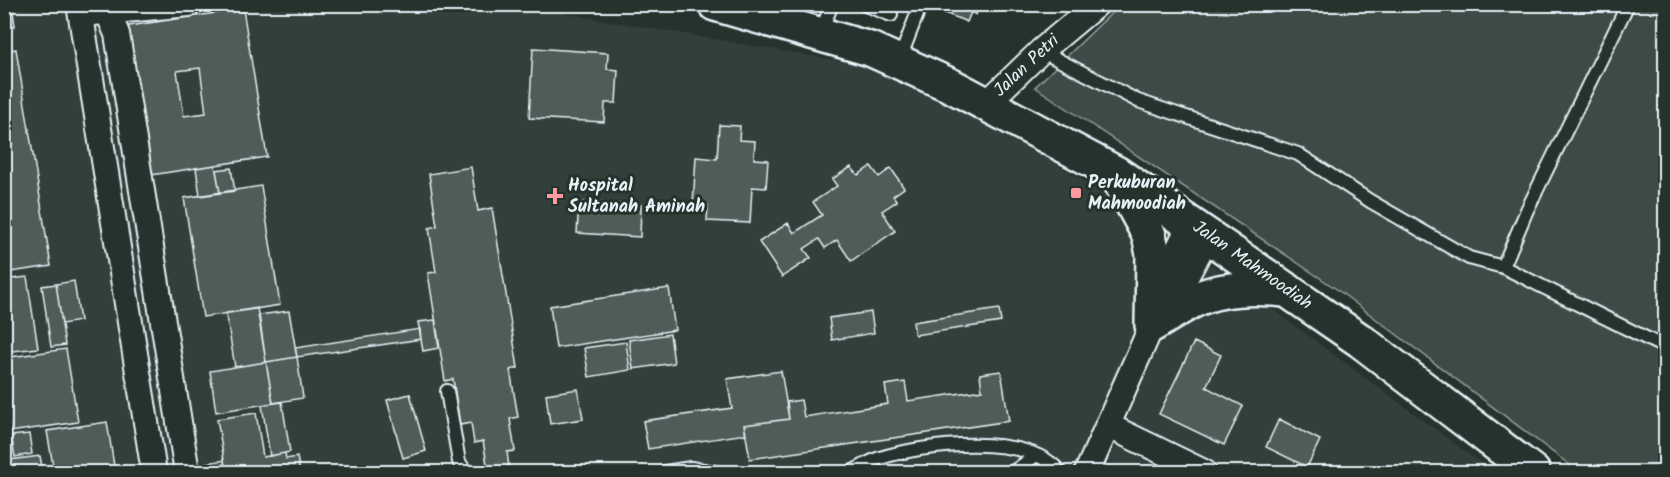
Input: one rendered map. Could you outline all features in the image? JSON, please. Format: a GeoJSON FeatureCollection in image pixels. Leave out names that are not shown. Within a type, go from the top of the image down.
{"type":"FeatureCollection","features":[{"type":"Feature","properties":{"kind":"main road","name":"Jalan Mahmoodiah"},"geometry":{"type":"LineString","coordinates":[[715,4],[789,19],[820,35],[870,49],[952,86],[1116,173],[1361,341],[1533,472]]}},
{"type":"Feature","properties":{"kind":"main road"},"geometry":{"type":"LineString","coordinates":[[1116,173],[1149,236],[1153,254],[1152,325]]}},
{"type":"Feature","properties":{"kind":"main road"},"geometry":{"type":"LineString","coordinates":[[1152,325],[1193,301],[1212,293],[1264,288],[1285,290]]}},
{"type":"Feature","properties":{"kind":"street"},"geometry":{"type":"LineString","coordinates":[[154,472],[79,9],[108,13],[189,4]]}},
{"type":"Feature","properties":{"kind":"street","name":"Jalan Petri"},"geometry":{"type":"LineString","coordinates":[[986,104],[1041,51],[1097,4]]}},
{"type":"Feature","properties":{"kind":"street"},"geometry":{"type":"LineString","coordinates":[[108,13],[117,34],[188,472]]}},
{"type":"Feature","properties":{"kind":"street"},"geometry":{"type":"LineString","coordinates":[[1087,472],[1152,325],[1159,287],[1199,230]]}},
{"type":"Feature","properties":{"kind":"street"},"geometry":{"type":"LineString","coordinates":[[1109,426],[1204,472]]}},
{"type":"Feature","properties":{"kind":"lane"},"geometry":{"type":"LineString","coordinates":[[820,35],[832,4]]}},
{"type":"Feature","properties":{"kind":"lane"},"geometry":{"type":"LineString","coordinates":[[863,4],[891,15]]}},
{"type":"Feature","properties":{"kind":"lane"},"geometry":{"type":"LineString","coordinates":[[898,62],[921,4]]}},
{"type":"Feature","properties":{"kind":"lane"},"geometry":{"type":"LineString","coordinates":[[1503,267],[1527,210],[1628,4]]}},
{"type":"Feature","properties":{"kind":"lane"},"geometry":{"type":"LineString","coordinates":[[1041,51],[1138,101],[1298,154],[1370,201],[1469,258],[1503,267],[1665,348]]}},
{"type":"Feature","properties":{"kind":"lane"},"geometry":{"type":"LineString","coordinates":[[447,391],[459,462],[465,472]]}},
{"type":"Feature","properties":{"kind":"lane"},"geometry":{"type":"LineString","coordinates":[[852,472],[879,459],[928,447],[993,444],[1052,462],[1060,472]]}},
{"type":"Feature","properties":{"kind":"lane"},"geometry":{"type":"LineString","coordinates":[[1013,472],[1035,456]]}},
{"type":"Feature","properties":{"kind":"lane"},"geometry":{"type":"LineString","coordinates":[[665,472],[691,468],[715,472]]}},
{"type":"Feature","properties":{"kind":"shaded area","name":"Hospital Sultanah Aminah"},"geometry":{"type":"Polygon","coordinates":[[[4,5],[516,5],[876,67],[990,120],[1222,272],[1493,472],[5,472],[4,5]]]}},
{"type":"Feature","properties":{"kind":"shaded area"},"geometry":{"type":"Polygon","coordinates":[[[1120,5],[1665,5],[1665,472],[1579,472],[1335,288],[1035,87],[1120,5]]]}},
{"type":"Feature","properties":{"kind":"building"},"geometry":{"type":"Polygon","coordinates":[[[4,4],[12,4],[15,26],[6,27],[7,38],[4,38],[4,4]]]}},
{"type":"Feature","properties":{"kind":"building"},"geometry":{"type":"Polygon","coordinates":[[[931,4],[980,4],[976,15],[971,12],[967,22],[930,7],[931,4]]]}},
{"type":"Feature","properties":{"kind":"building"},"geometry":{"type":"Polygon","coordinates":[[[243,9],[267,157],[145,176],[122,27],[243,9]],[[200,68],[177,71],[184,116],[206,113],[200,68]]]}},
{"type":"Feature","properties":{"kind":"building"},"geometry":{"type":"Polygon","coordinates":[[[533,48],[608,53],[607,69],[618,70],[616,103],[605,103],[604,122],[529,118],[533,48]]]}},
{"type":"Feature","properties":{"kind":"building"},"geometry":{"type":"Polygon","coordinates":[[[16,49],[51,266],[4,273],[4,51],[16,49]]]}},
{"type":"Feature","properties":{"kind":"building"},"geometry":{"type":"Polygon","coordinates":[[[719,125],[740,126],[739,140],[755,141],[754,159],[768,160],[766,188],[752,187],[750,223],[707,221],[708,205],[693,204],[696,157],[717,159],[719,125]]]}},
{"type":"Feature","properties":{"kind":"building"},"geometry":{"type":"Polygon","coordinates":[[[215,165],[220,193],[200,196],[196,168],[215,165]]]}},
{"type":"Feature","properties":{"kind":"building"},"geometry":{"type":"Polygon","coordinates":[[[871,166],[879,177],[891,168],[904,188],[893,196],[897,201],[882,211],[895,231],[851,261],[837,240],[825,248],[819,239],[804,249],[811,258],[782,277],[759,242],[788,223],[794,233],[822,215],[813,202],[837,186],[832,179],[851,167],[858,175],[871,166]]]}},
{"type":"Feature","properties":{"kind":"building"},"geometry":{"type":"Polygon","coordinates":[[[471,167],[478,211],[492,208],[518,368],[510,370],[518,417],[510,419],[515,451],[507,452],[509,467],[488,470],[483,441],[474,443],[471,423],[460,425],[453,379],[445,381],[428,273],[436,272],[429,228],[437,226],[429,174],[471,167]]]}},
{"type":"Feature","properties":{"kind":"building"},"geometry":{"type":"Polygon","coordinates":[[[231,168],[235,191],[220,193],[216,170],[231,168]]]}},
{"type":"Feature","properties":{"kind":"building"},"geometry":{"type":"Polygon","coordinates":[[[261,186],[280,305],[203,317],[184,198],[261,186]]]}},
{"type":"Feature","properties":{"kind":"building"},"geometry":{"type":"Polygon","coordinates":[[[579,202],[641,205],[640,237],[577,233],[579,202]]]}},
{"type":"Feature","properties":{"kind":"building"},"geometry":{"type":"Polygon","coordinates":[[[27,277],[38,348],[4,352],[4,280],[27,277]]]}},
{"type":"Feature","properties":{"kind":"building"},"geometry":{"type":"Polygon","coordinates":[[[74,281],[80,321],[62,324],[56,284],[74,281]]]}},
{"type":"Feature","properties":{"kind":"building"},"geometry":{"type":"Polygon","coordinates":[[[56,284],[65,345],[51,347],[42,286],[56,284]]]}},
{"type":"Feature","properties":{"kind":"building"},"geometry":{"type":"Polygon","coordinates":[[[669,288],[675,330],[556,348],[550,306],[669,288]]]}},
{"type":"Feature","properties":{"kind":"building"},"geometry":{"type":"Polygon","coordinates":[[[257,308],[266,362],[235,367],[226,313],[257,308]]]}},
{"type":"Feature","properties":{"kind":"building"},"geometry":{"type":"Polygon","coordinates":[[[999,309],[1001,322],[915,335],[913,322],[999,309]]]}},
{"type":"Feature","properties":{"kind":"building"},"geometry":{"type":"Polygon","coordinates":[[[289,311],[297,357],[266,362],[259,315],[289,311]]]}},
{"type":"Feature","properties":{"kind":"building"},"geometry":{"type":"Polygon","coordinates":[[[871,312],[874,333],[832,340],[829,318],[871,312]]]}},
{"type":"Feature","properties":{"kind":"building"},"geometry":{"type":"Polygon","coordinates":[[[435,320],[439,348],[423,351],[418,322],[435,320]]]}},
{"type":"Feature","properties":{"kind":"building"},"geometry":{"type":"Polygon","coordinates":[[[420,329],[421,339],[297,357],[295,348],[420,329]]]}},
{"type":"Feature","properties":{"kind":"building"},"geometry":{"type":"Polygon","coordinates":[[[670,334],[674,363],[633,369],[629,340],[670,334]]]}},
{"type":"Feature","properties":{"kind":"building"},"geometry":{"type":"Polygon","coordinates":[[[626,342],[630,370],[589,377],[584,348],[626,342]]]}},
{"type":"Feature","properties":{"kind":"building"},"geometry":{"type":"Polygon","coordinates":[[[1194,342],[1221,355],[1206,387],[1243,406],[1224,445],[1159,414],[1194,342]]]}},
{"type":"Feature","properties":{"kind":"building"},"geometry":{"type":"Polygon","coordinates":[[[66,349],[78,422],[10,432],[4,400],[4,358],[66,349]]]}},
{"type":"Feature","properties":{"kind":"building"},"geometry":{"type":"Polygon","coordinates":[[[297,357],[303,398],[273,403],[266,362],[297,357]]]}},
{"type":"Feature","properties":{"kind":"building"},"geometry":{"type":"Polygon","coordinates":[[[266,362],[273,403],[216,412],[210,371],[266,362]]]}},
{"type":"Feature","properties":{"kind":"building"},"geometry":{"type":"Polygon","coordinates":[[[781,371],[789,419],[744,425],[746,434],[648,449],[643,421],[732,408],[727,379],[781,371]]]}},
{"type":"Feature","properties":{"kind":"building"},"geometry":{"type":"Polygon","coordinates":[[[1001,371],[1009,421],[750,459],[744,425],[789,419],[787,402],[801,400],[804,417],[888,404],[885,385],[905,382],[908,401],[982,390],[980,374],[1001,371]]]}},
{"type":"Feature","properties":{"kind":"building"},"geometry":{"type":"Polygon","coordinates":[[[578,389],[583,419],[550,424],[546,394],[578,389]]]}},
{"type":"Feature","properties":{"kind":"building"},"geometry":{"type":"Polygon","coordinates":[[[410,394],[426,451],[403,458],[387,400],[410,394]]]}},
{"type":"Feature","properties":{"kind":"building"},"geometry":{"type":"Polygon","coordinates":[[[282,402],[290,452],[270,456],[262,405],[282,402]]]}},
{"type":"Feature","properties":{"kind":"building"},"geometry":{"type":"Polygon","coordinates":[[[256,413],[263,457],[285,453],[286,459],[297,457],[300,472],[226,472],[217,419],[256,413]]]}},
{"type":"Feature","properties":{"kind":"building"},"geometry":{"type":"Polygon","coordinates":[[[1279,419],[1320,440],[1307,467],[1266,447],[1279,419]]]}},
{"type":"Feature","properties":{"kind":"building"},"geometry":{"type":"Polygon","coordinates":[[[107,422],[115,472],[54,472],[47,431],[107,422]]]}},
{"type":"Feature","properties":{"kind":"building"},"geometry":{"type":"Polygon","coordinates":[[[29,434],[32,454],[15,457],[11,436],[29,434]]]}},
{"type":"Feature","properties":{"kind":"building"},"geometry":{"type":"Polygon","coordinates":[[[40,456],[43,472],[12,472],[10,460],[40,456]]]}},
{"type":"Feature","properties":{"kind":"building"},"geometry":{"type":"Polygon","coordinates":[[[224,460],[226,472],[207,472],[206,463],[224,460]]]}},
{"type":"Feature","properties":{"kind":"place","name":"Perkuburan Mahmoodiah"},"geometry":{"type":"Point","coordinates":[1076,193]}},
{"type":"Feature","properties":{"kind":"place","name":"Hospital Sultanah Aminah"},"geometry":{"type":"Point","coordinates":[555,196]}}]}
